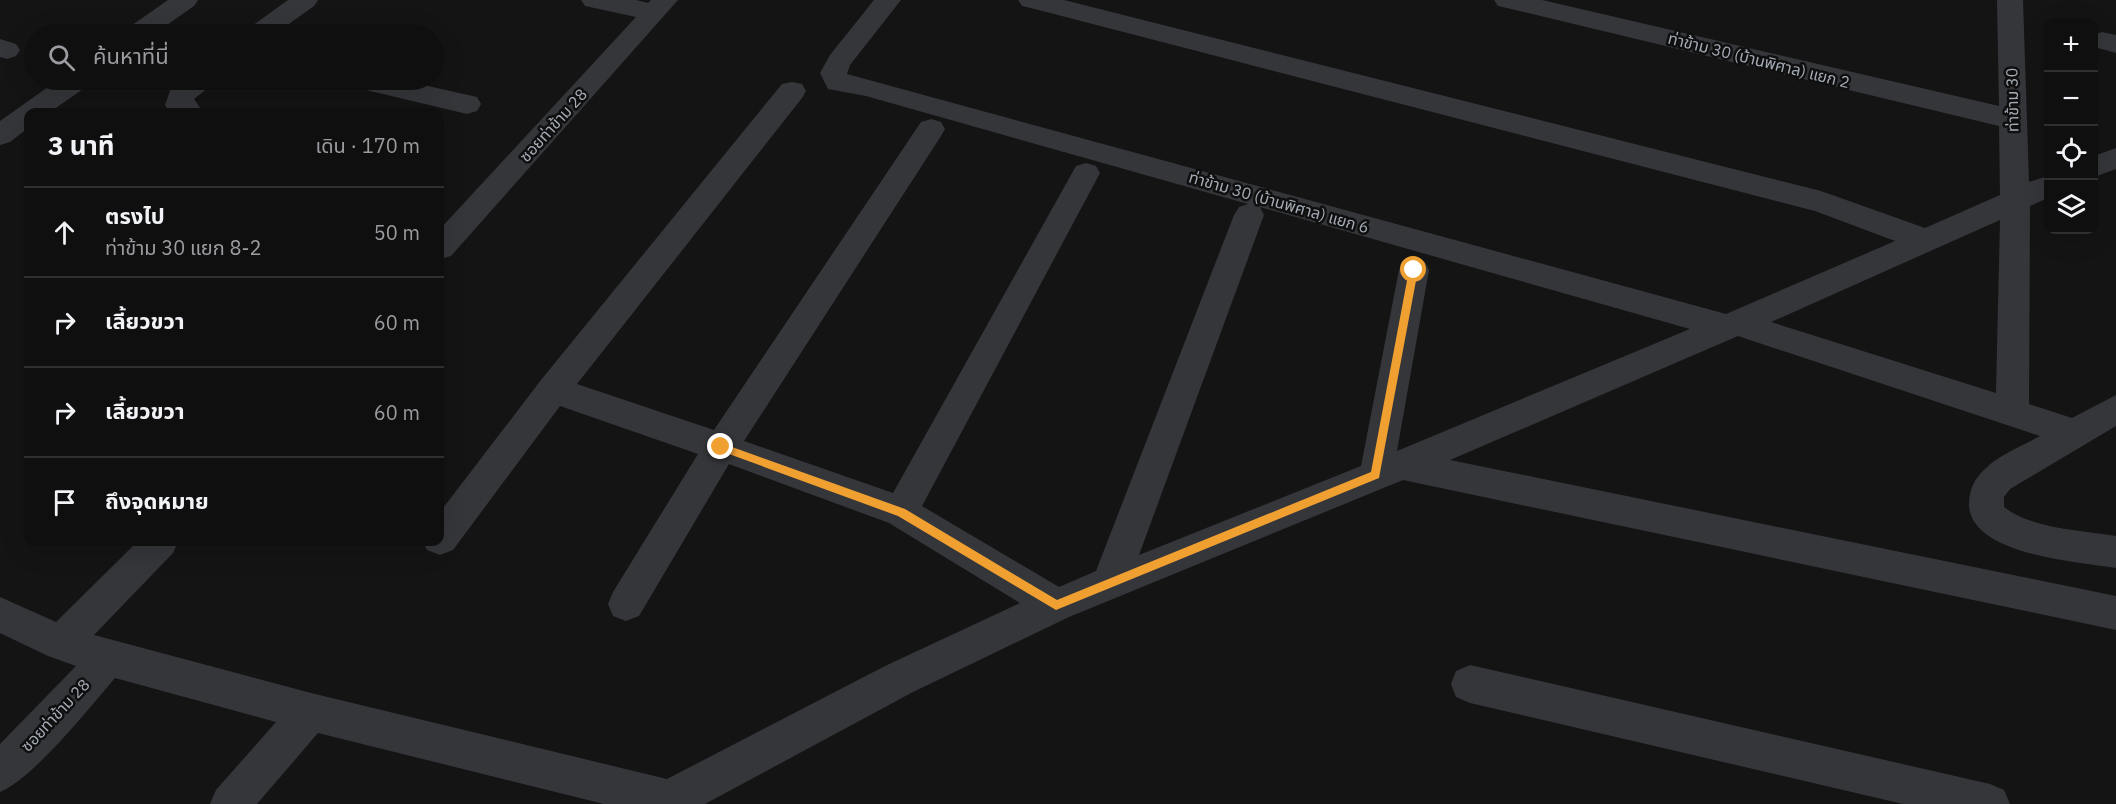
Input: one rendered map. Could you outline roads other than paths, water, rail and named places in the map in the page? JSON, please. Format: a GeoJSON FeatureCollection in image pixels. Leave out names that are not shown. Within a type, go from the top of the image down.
{"type":"FeatureCollection","features":[{"type":"Feature","properties":{"kind":"street"},"geometry":{"type":"LineString","coordinates":[[151,24],[184,0]]}},
{"type":"Feature","properties":{"kind":"street"},"geometry":{"type":"LineString","coordinates":[[272,24],[305,0]]}},
{"type":"Feature","properties":{"kind":"street"},"geometry":{"type":"LineString","coordinates":[[594,0],[659,6]]}},
{"type":"Feature","properties":{"kind":"street","name":"ท่าข้าม 30 (บ้านพิศาล) แยก 6"},"geometry":{"type":"LineString","coordinates":[[888,0],[839,61],[833,73],[838,82],[866,87],[1732,325],[2075,433]]}},
{"type":"Feature","properties":{"kind":"street"},"geometry":{"type":"LineString","coordinates":[[1030,0],[1821,202],[1926,240]]}},
{"type":"Feature","properties":{"kind":"street","name":"ท่าข้าม 30 (บ้านพิศาล) แยก 2"},"geometry":{"type":"LineString","coordinates":[[1507,0],[2012,119]]}},
{"type":"Feature","properties":{"kind":"street","name":"ท่าข้าม 30"},"geometry":{"type":"LineString","coordinates":[[2010,0],[2015,200],[2012,413]]}},
{"type":"Feature","properties":{"kind":"street","name":"ซอยท่าข้าม 28"},"geometry":{"type":"LineString","coordinates":[[444,244],[659,6]]}},
{"type":"Feature","properties":{"kind":"street"},"geometry":{"type":"LineString","coordinates":[[37,108],[62,90]]}},
{"type":"Feature","properties":{"kind":"street"},"geometry":{"type":"LineString","coordinates":[[184,108],[179,105],[181,95],[187,90]]}},
{"type":"Feature","properties":{"kind":"street"},"geometry":{"type":"LineString","coordinates":[[406,90],[467,104]]}},
{"type":"Feature","properties":{"kind":"street"},"geometry":{"type":"LineString","coordinates":[[444,532],[553,390],[792,91]]}},
{"type":"Feature","properties":{"kind":"street"},"geometry":{"type":"LineString","coordinates":[[0,135],[24,117]]}},
{"type":"Feature","properties":{"kind":"street"},"geometry":{"type":"LineString","coordinates":[[626,604],[721,447],[931,129]]}},
{"type":"Feature","properties":{"kind":"street"},"geometry":{"type":"LineString","coordinates":[[2098,165],[2116,158]]}},
{"type":"Feature","properties":{"kind":"street"},"geometry":{"type":"LineString","coordinates":[[902,512],[1086,173]]}},
{"type":"Feature","properties":{"kind":"street"},"geometry":{"type":"LineString","coordinates":[[0,614],[61,643],[108,658],[672,803],[899,679],[1056,605],[1389,470],[1732,325],[2044,188]]}},
{"type":"Feature","properties":{"kind":"street"},"geometry":{"type":"LineString","coordinates":[[1111,581],[1249,215]]}},
{"type":"Feature","properties":{"kind":"street"},"geometry":{"type":"LineString","coordinates":[[1389,470],[1414,270]]}},
{"type":"Feature","properties":{"kind":"street"},"geometry":{"type":"LineString","coordinates":[[553,390],[902,512],[1056,605]]}},
{"type":"Feature","properties":{"kind":"street"},"geometry":{"type":"LineString","coordinates":[[2116,409],[1998,478],[1986,493],[1987,514],[2004,528],[2033,538],[2116,552]]}},
{"type":"Feature","properties":{"kind":"street"},"geometry":{"type":"LineString","coordinates":[[1389,470],[2116,613]]}},
{"type":"Feature","properties":{"kind":"street"},"geometry":{"type":"LineString","coordinates":[[61,643],[156,546]]}},
{"type":"Feature","properties":{"kind":"street","name":"ซอยท่าข้าม 28"},"geometry":{"type":"LineString","coordinates":[[0,772],[54,718],[108,658]]}},
{"type":"Feature","properties":{"kind":"street"},"geometry":{"type":"LineString","coordinates":[[1470,684],[1990,804]]}},
{"type":"Feature","properties":{"kind":"street"},"geometry":{"type":"LineString","coordinates":[[230,804],[311,712]]}}]}
